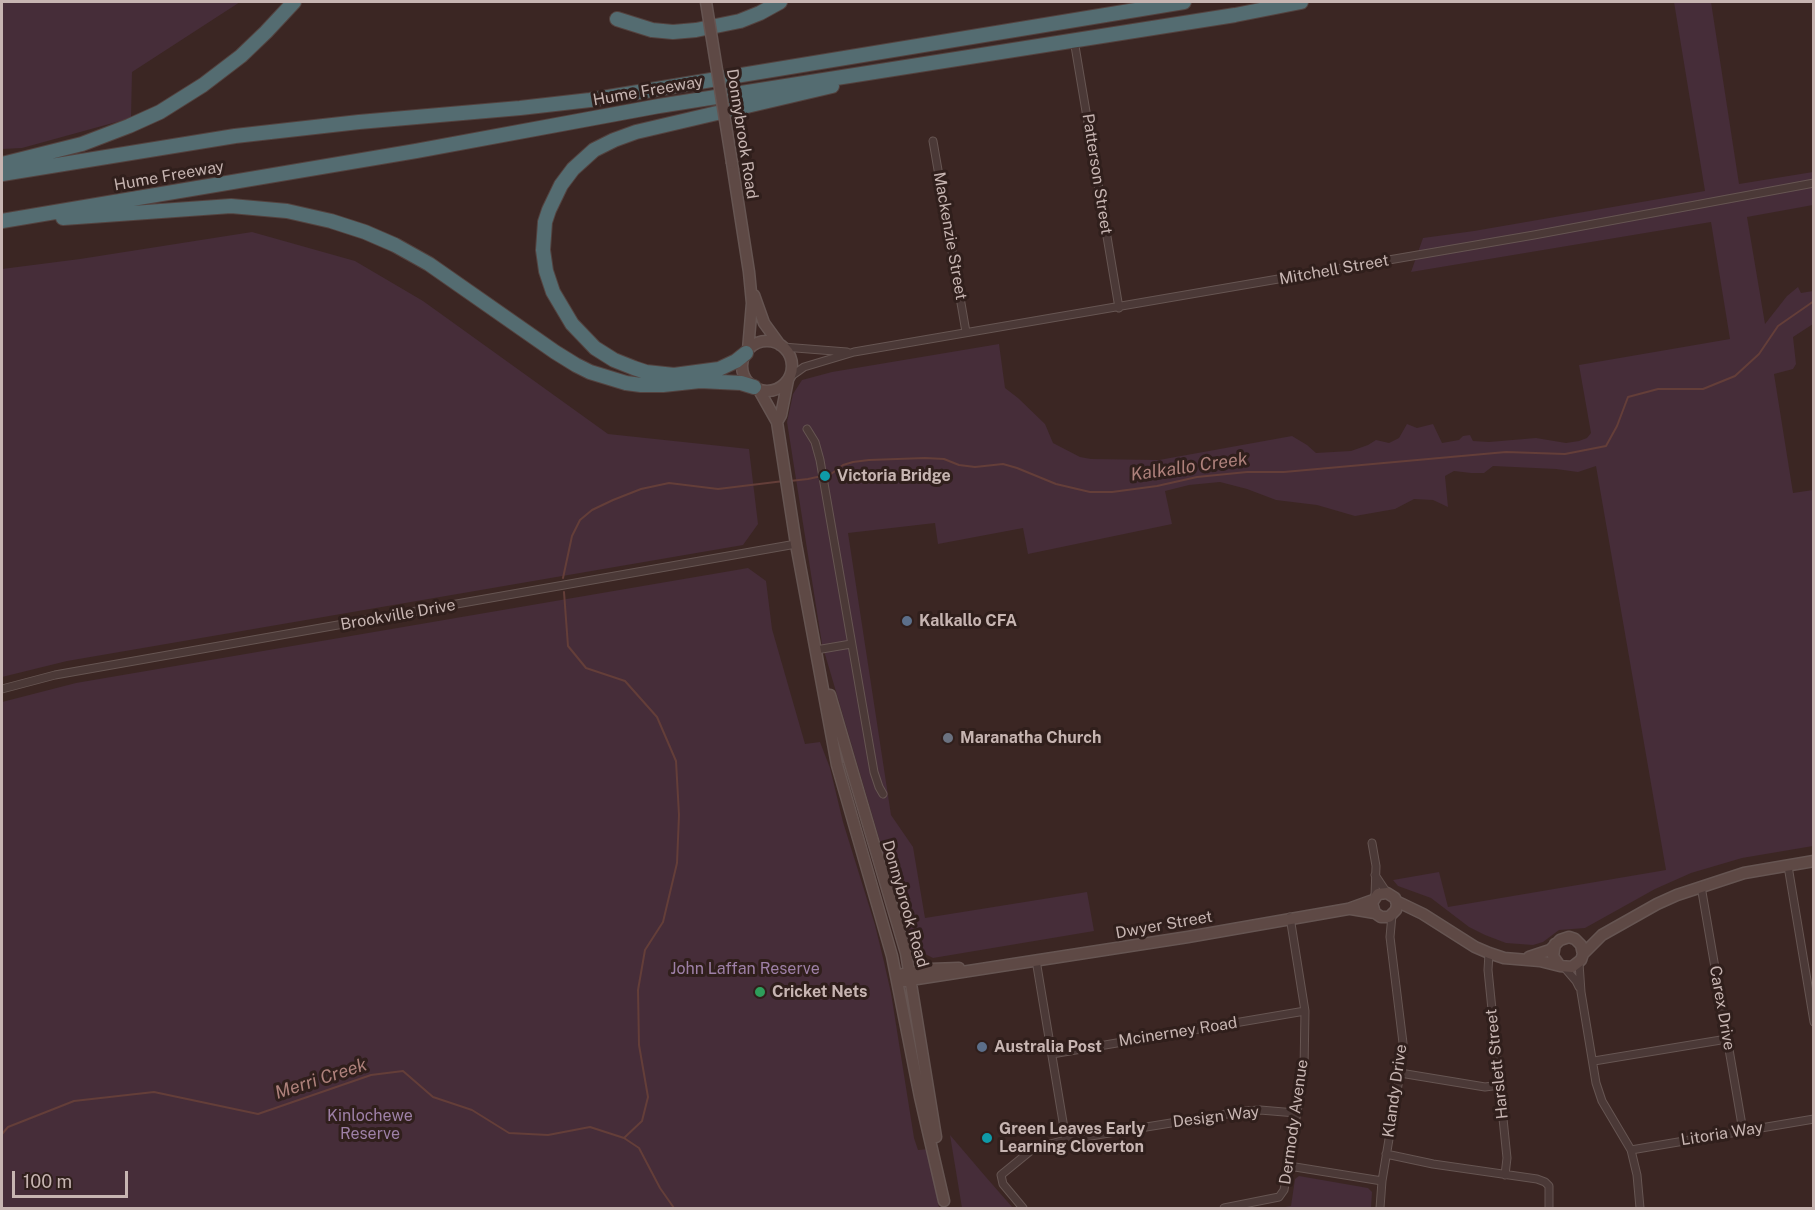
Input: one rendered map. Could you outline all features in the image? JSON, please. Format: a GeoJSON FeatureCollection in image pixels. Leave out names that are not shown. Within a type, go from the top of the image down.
{"type":"FeatureCollection","features":[{"type":"Feature","properties":{"kind":"highway"},"geometry":{"type":"LineString","coordinates":[[2,164],[82,144],[160,112],[203,85],[241,56],[294,2]]}},
{"type":"Feature","properties":{"kind":"highway"},"geometry":{"type":"LineString","coordinates":[[617,19],[652,30],[673,32],[696,30],[740,21],[780,2]]}},
{"type":"Feature","properties":{"kind":"highway","name":"Hume Freeway"},"geometry":{"type":"LineString","coordinates":[[2,174],[235,136],[590,100],[1184,2]]}},
{"type":"Feature","properties":{"kind":"highway","name":"Hume Freeway"},"geometry":{"type":"LineString","coordinates":[[2,222],[375,158],[590,118],[1235,15],[1301,2]]}},
{"type":"Feature","properties":{"kind":"highway"},"geometry":{"type":"LineString","coordinates":[[747,352],[736,361],[719,369],[674,375],[646,372],[623,364],[589,343],[561,309],[553,292],[544,259],[545,222],[554,197],[573,169],[594,150],[624,136],[912,65]]}},
{"type":"Feature","properties":{"kind":"highway"},"geometry":{"type":"LineString","coordinates":[[2,222],[231,206],[263,208],[309,216],[349,227],[395,245],[454,280],[555,352],[590,372],[641,385],[700,381],[741,383],[757,389]]}},
{"type":"Feature","properties":{"kind":"main road","name":"Donnybrook Road"},"geometry":{"type":"LineString","coordinates":[[706,2],[749,272],[752,303],[747,352]]}},
{"type":"Feature","properties":{"kind":"main road","name":"Donnybrook Road"},"geometry":{"type":"LineString","coordinates":[[749,272],[764,323],[782,346]]}},
{"type":"Feature","properties":{"kind":"main road"},"geometry":{"type":"LineString","coordinates":[[767,341],[782,346],[788,352],[792,364],[789,378],[783,386],[768,392],[757,389],[748,382],[742,368],[747,352],[753,346],[767,341]]}},
{"type":"Feature","properties":{"kind":"main road","name":"Donnybrook Road"},"geometry":{"type":"LineString","coordinates":[[777,422],[782,415],[789,378]]}},
{"type":"Feature","properties":{"kind":"main road","name":"Donnybrook Road"},"geometry":{"type":"LineString","coordinates":[[757,389],[777,422],[796,544],[837,765],[886,929],[920,1097],[945,1205]]}},
{"type":"Feature","properties":{"kind":"main road","name":"Donnybrook Road"},"geometry":{"type":"LineString","coordinates":[[816,653],[897,918],[910,977],[945,1205]]}},
{"type":"Feature","properties":{"kind":"main road"},"geometry":{"type":"LineString","coordinates":[[1394,909],[1423,914],[1475,947],[1504,958],[1572,967],[1602,935],[1657,904],[1701,886],[1744,873],[1814,861]]}},
{"type":"Feature","properties":{"kind":"main road"},"geometry":{"type":"LineString","coordinates":[[1381,893],[1393,896],[1394,909],[1385,917],[1376,914],[1372,906],[1374,898],[1381,893]]}},
{"type":"Feature","properties":{"kind":"main road","name":"Dwyer Street"},"geometry":{"type":"LineString","coordinates":[[897,975],[910,977],[942,968],[986,969],[1188,937],[1347,909],[1374,898]]}},
{"type":"Feature","properties":{"kind":"main road","name":"Dwyer Street"},"geometry":{"type":"LineString","coordinates":[[1347,909],[1376,914]]}},
{"type":"Feature","properties":{"kind":"main road"},"geometry":{"type":"LineString","coordinates":[[1521,959],[1550,950],[1566,937],[1575,939],[1602,935]]}},
{"type":"Feature","properties":{"kind":"main road"},"geometry":{"type":"LineString","coordinates":[[1575,939],[1581,945],[1581,958]]}},
{"type":"Feature","properties":{"kind":"main road"},"geometry":{"type":"LineString","coordinates":[[1555,944],[1553,956],[1562,967]]}},
{"type":"Feature","properties":{"kind":"street","name":"Patterson Street"},"geometry":{"type":"LineString","coordinates":[[1074,40],[1119,308]]}},
{"type":"Feature","properties":{"kind":"street","name":"Mackenzie Street"},"geometry":{"type":"LineString","coordinates":[[933,141],[966,332]]}},
{"type":"Feature","properties":{"kind":"street","name":"Mitchell Street"},"geometry":{"type":"LineString","coordinates":[[789,378],[804,367],[854,352],[1119,308],[1814,183]]}},
{"type":"Feature","properties":{"kind":"street","name":"Mitchell Street"},"geometry":{"type":"LineString","coordinates":[[782,346],[854,352]]}},
{"type":"Feature","properties":{"kind":"street"},"geometry":{"type":"LineString","coordinates":[[807,429],[818,449],[873,772],[884,794]]}},
{"type":"Feature","properties":{"kind":"street","name":"Brookville Drive"},"geometry":{"type":"LineString","coordinates":[[2,689],[55,675],[796,544]]}},
{"type":"Feature","properties":{"kind":"street"},"geometry":{"type":"LineString","coordinates":[[816,653],[851,644]]}},
{"type":"Feature","properties":{"kind":"street"},"geometry":{"type":"LineString","coordinates":[[1372,843],[1376,866],[1374,898]]}},
{"type":"Feature","properties":{"kind":"street"},"geometry":{"type":"LineString","coordinates":[[1788,866],[1814,1022]]}},
{"type":"Feature","properties":{"kind":"street"},"geometry":{"type":"LineString","coordinates":[[1375,875],[1387,893]]}},
{"type":"Feature","properties":{"kind":"street","name":"Carex Drive"},"geometry":{"type":"LineString","coordinates":[[1701,886],[1743,1131]]}},
{"type":"Feature","properties":{"kind":"street","name":"Klandy Drive"},"geometry":{"type":"LineString","coordinates":[[1380,1209],[1382,1181],[1403,1043],[1390,937],[1394,909]]}},
{"type":"Feature","properties":{"kind":"street","name":"Klandy Drive"},"geometry":{"type":"LineString","coordinates":[[1376,914],[1390,937]]}},
{"type":"Feature","properties":{"kind":"street","name":"Dermody Avenue"},"geometry":{"type":"LineString","coordinates":[[1224,1209],[1279,1197],[1284,1190],[1304,1070],[1305,1011],[1290,918]]}},
{"type":"Feature","properties":{"kind":"street","name":"Harslett Street"},"geometry":{"type":"LineString","coordinates":[[1490,953],[1488,970],[1506,1158],[1504,1175]]}},
{"type":"Feature","properties":{"kind":"street"},"geometry":{"type":"LineString","coordinates":[[1581,958],[1581,992],[1596,1083],[1602,1101],[1631,1150],[1637,1175],[1640,1209]]}},
{"type":"Feature","properties":{"kind":"street"},"geometry":{"type":"LineString","coordinates":[[1036,960],[1066,1140]]}},
{"type":"Feature","properties":{"kind":"street"},"geometry":{"type":"LineString","coordinates":[[1562,967],[1576,981],[1581,992]]}},
{"type":"Feature","properties":{"kind":"street","name":"Mcinerney Road"},"geometry":{"type":"LineString","coordinates":[[1052,1054],[1305,1011]]}},
{"type":"Feature","properties":{"kind":"street"},"geometry":{"type":"LineString","coordinates":[[1593,1061],[1727,1039]]}},
{"type":"Feature","properties":{"kind":"street"},"geometry":{"type":"LineString","coordinates":[[1400,1074],[1485,1087],[1500,1085]]}},
{"type":"Feature","properties":{"kind":"street","name":"Design Way"},"geometry":{"type":"LineString","coordinates":[[1023,1209],[1003,1184],[1001,1175],[1029,1150],[1066,1140],[1245,1111],[1296,1113]]}},
{"type":"Feature","properties":{"kind":"street","name":"Litoria Way"},"geometry":{"type":"LineString","coordinates":[[1631,1150],[1814,1119]]}},
{"type":"Feature","properties":{"kind":"street"},"geometry":{"type":"LineString","coordinates":[[1386,1155],[1537,1179],[1549,1186],[1549,1209]]}},
{"type":"Feature","properties":{"kind":"street"},"geometry":{"type":"LineString","coordinates":[[1289,1166],[1382,1181]]}},
{"type":"Feature","properties":{"kind":"green space"},"geometry":{"type":"Polygon","coordinates":[[[2,2],[240,2],[132,72],[131,118],[22,148],[2,149],[2,2]]]}},
{"type":"Feature","properties":{"kind":"green space"},"geometry":{"type":"Polygon","coordinates":[[[1674,2],[1711,2],[1739,184],[1813,172],[1813,205],[1747,217],[1765,324],[1787,296],[1798,287],[1801,293],[1813,291],[1813,324],[1793,337],[1796,364],[1793,369],[1774,374],[1793,493],[1813,490],[1813,846],[1742,858],[1691,873],[1655,889],[1585,928],[1559,930],[1543,942],[1533,945],[1506,943],[1485,935],[1469,927],[1431,898],[1398,886],[1393,880],[1439,872],[1448,907],[1666,870],[1596,466],[1578,472],[1493,466],[1484,473],[1454,471],[1445,476],[1448,507],[1433,500],[1414,499],[1395,509],[1355,516],[1317,505],[1276,500],[1220,482],[1189,485],[1165,491],[1172,524],[1028,554],[1023,528],[938,544],[935,523],[848,533],[891,815],[913,847],[925,918],[1087,892],[1094,931],[933,958],[911,947],[822,644],[787,422],[793,394],[802,380],[832,372],[999,344],[1005,388],[1045,424],[1053,443],[1080,457],[1091,459],[1159,460],[1292,436],[1316,453],[1351,451],[1376,440],[1389,443],[1399,438],[1407,424],[1417,428],[1433,424],[1442,443],[1470,435],[1473,441],[1489,442],[1536,438],[1566,443],[1587,438],[1591,433],[1579,365],[1730,339],[1711,222],[1411,272],[1423,238],[1705,191],[1674,2]]]}},
{"type":"Feature","properties":{"kind":"green space"},"geometry":{"type":"Polygon","coordinates":[[[252,232],[355,261],[423,301],[608,434],[749,449],[758,524],[743,545],[67,661],[2,677],[2,269],[252,232]]]}},
{"type":"Feature","properties":{"kind":"green space"},"geometry":{"type":"Polygon","coordinates":[[[748,568],[766,581],[772,629],[805,744],[820,742],[830,768],[843,822],[884,962],[914,1138],[918,1150],[929,1149],[939,1208],[2,1208],[2,702],[76,683],[748,568]]]}},
{"type":"Feature","properties":{"kind":"green space"},"geometry":{"type":"Polygon","coordinates":[[[950,1135],[985,1176],[1013,1208],[962,1208],[950,1135]]]}},
{"type":"Feature","properties":{"kind":"green space"},"geometry":{"type":"Polygon","coordinates":[[[1299,1176],[1368,1188],[1372,1192],[1371,1208],[1279,1208],[1291,1206],[1295,1179],[1299,1176]]]}},
{"type":"Feature","properties":{"kind":"waterway","name":"Kalkallo Creek"},"geometry":{"type":"LineString","coordinates":[[790,481],[831,474],[843,465],[853,462],[925,458],[944,459],[959,465],[975,467],[1003,464],[1056,484],[1090,492],[1112,492],[1157,486],[1197,477],[1247,472],[1284,472],[1506,452],[1565,454],[1606,446],[1617,426],[1628,397],[1658,389],[1703,389],[1735,376],[1759,354],[1778,326],[1814,301]]}},
{"type":"Feature","properties":{"kind":"waterway","name":"Kalkallo Creek"},"geometry":{"type":"LineString","coordinates":[[563,578],[572,536],[580,520],[592,510],[613,500],[641,489],[669,483],[718,489],[784,481]]}},
{"type":"Feature","properties":{"kind":"waterway","name":"Kalkallo Creek"},"geometry":{"type":"LineString","coordinates":[[564,592],[568,646],[586,668],[625,681],[657,717],[676,761],[679,815],[677,863],[663,922],[645,950],[638,990],[639,1045],[648,1097],[642,1121],[624,1138]]}},
{"type":"Feature","properties":{"kind":"waterway","name":"Merri Creek"},"geometry":{"type":"LineString","coordinates":[[2,1134],[8,1127],[74,1101],[154,1092],[258,1114],[371,1075],[403,1071],[433,1097],[472,1110],[509,1133],[548,1135],[590,1127],[624,1138],[639,1148],[660,1188],[674,1208]]}},
{"type":"Feature","properties":{"kind":"place","name":"Victoria Bridge"},"geometry":{"type":"Point","coordinates":[825,476]}},
{"type":"Feature","properties":{"kind":"place","name":"Kalkallo CFA"},"geometry":{"type":"Point","coordinates":[907,621]}},
{"type":"Feature","properties":{"kind":"place","name":"Maranatha Church"},"geometry":{"type":"Point","coordinates":[948,738]}},
{"type":"Feature","properties":{"kind":"place","name":"Cricket Nets"},"geometry":{"type":"Point","coordinates":[760,992]}},
{"type":"Feature","properties":{"kind":"place","name":"Australia Post"},"geometry":{"type":"Point","coordinates":[982,1047]}},
{"type":"Feature","properties":{"kind":"place","name":"Green Leaves Early Learning Cloverton"},"geometry":{"type":"Point","coordinates":[987,1138]}},
{"type":"Feature","properties":{"kind":"park label","name":"John Laffan Reserve"},"geometry":{"type":"Point","coordinates":[745,969]}},
{"type":"Feature","properties":{"kind":"park label","name":"Kinlochewe Reserve"},"geometry":{"type":"Point","coordinates":[370,1125]}}]}
